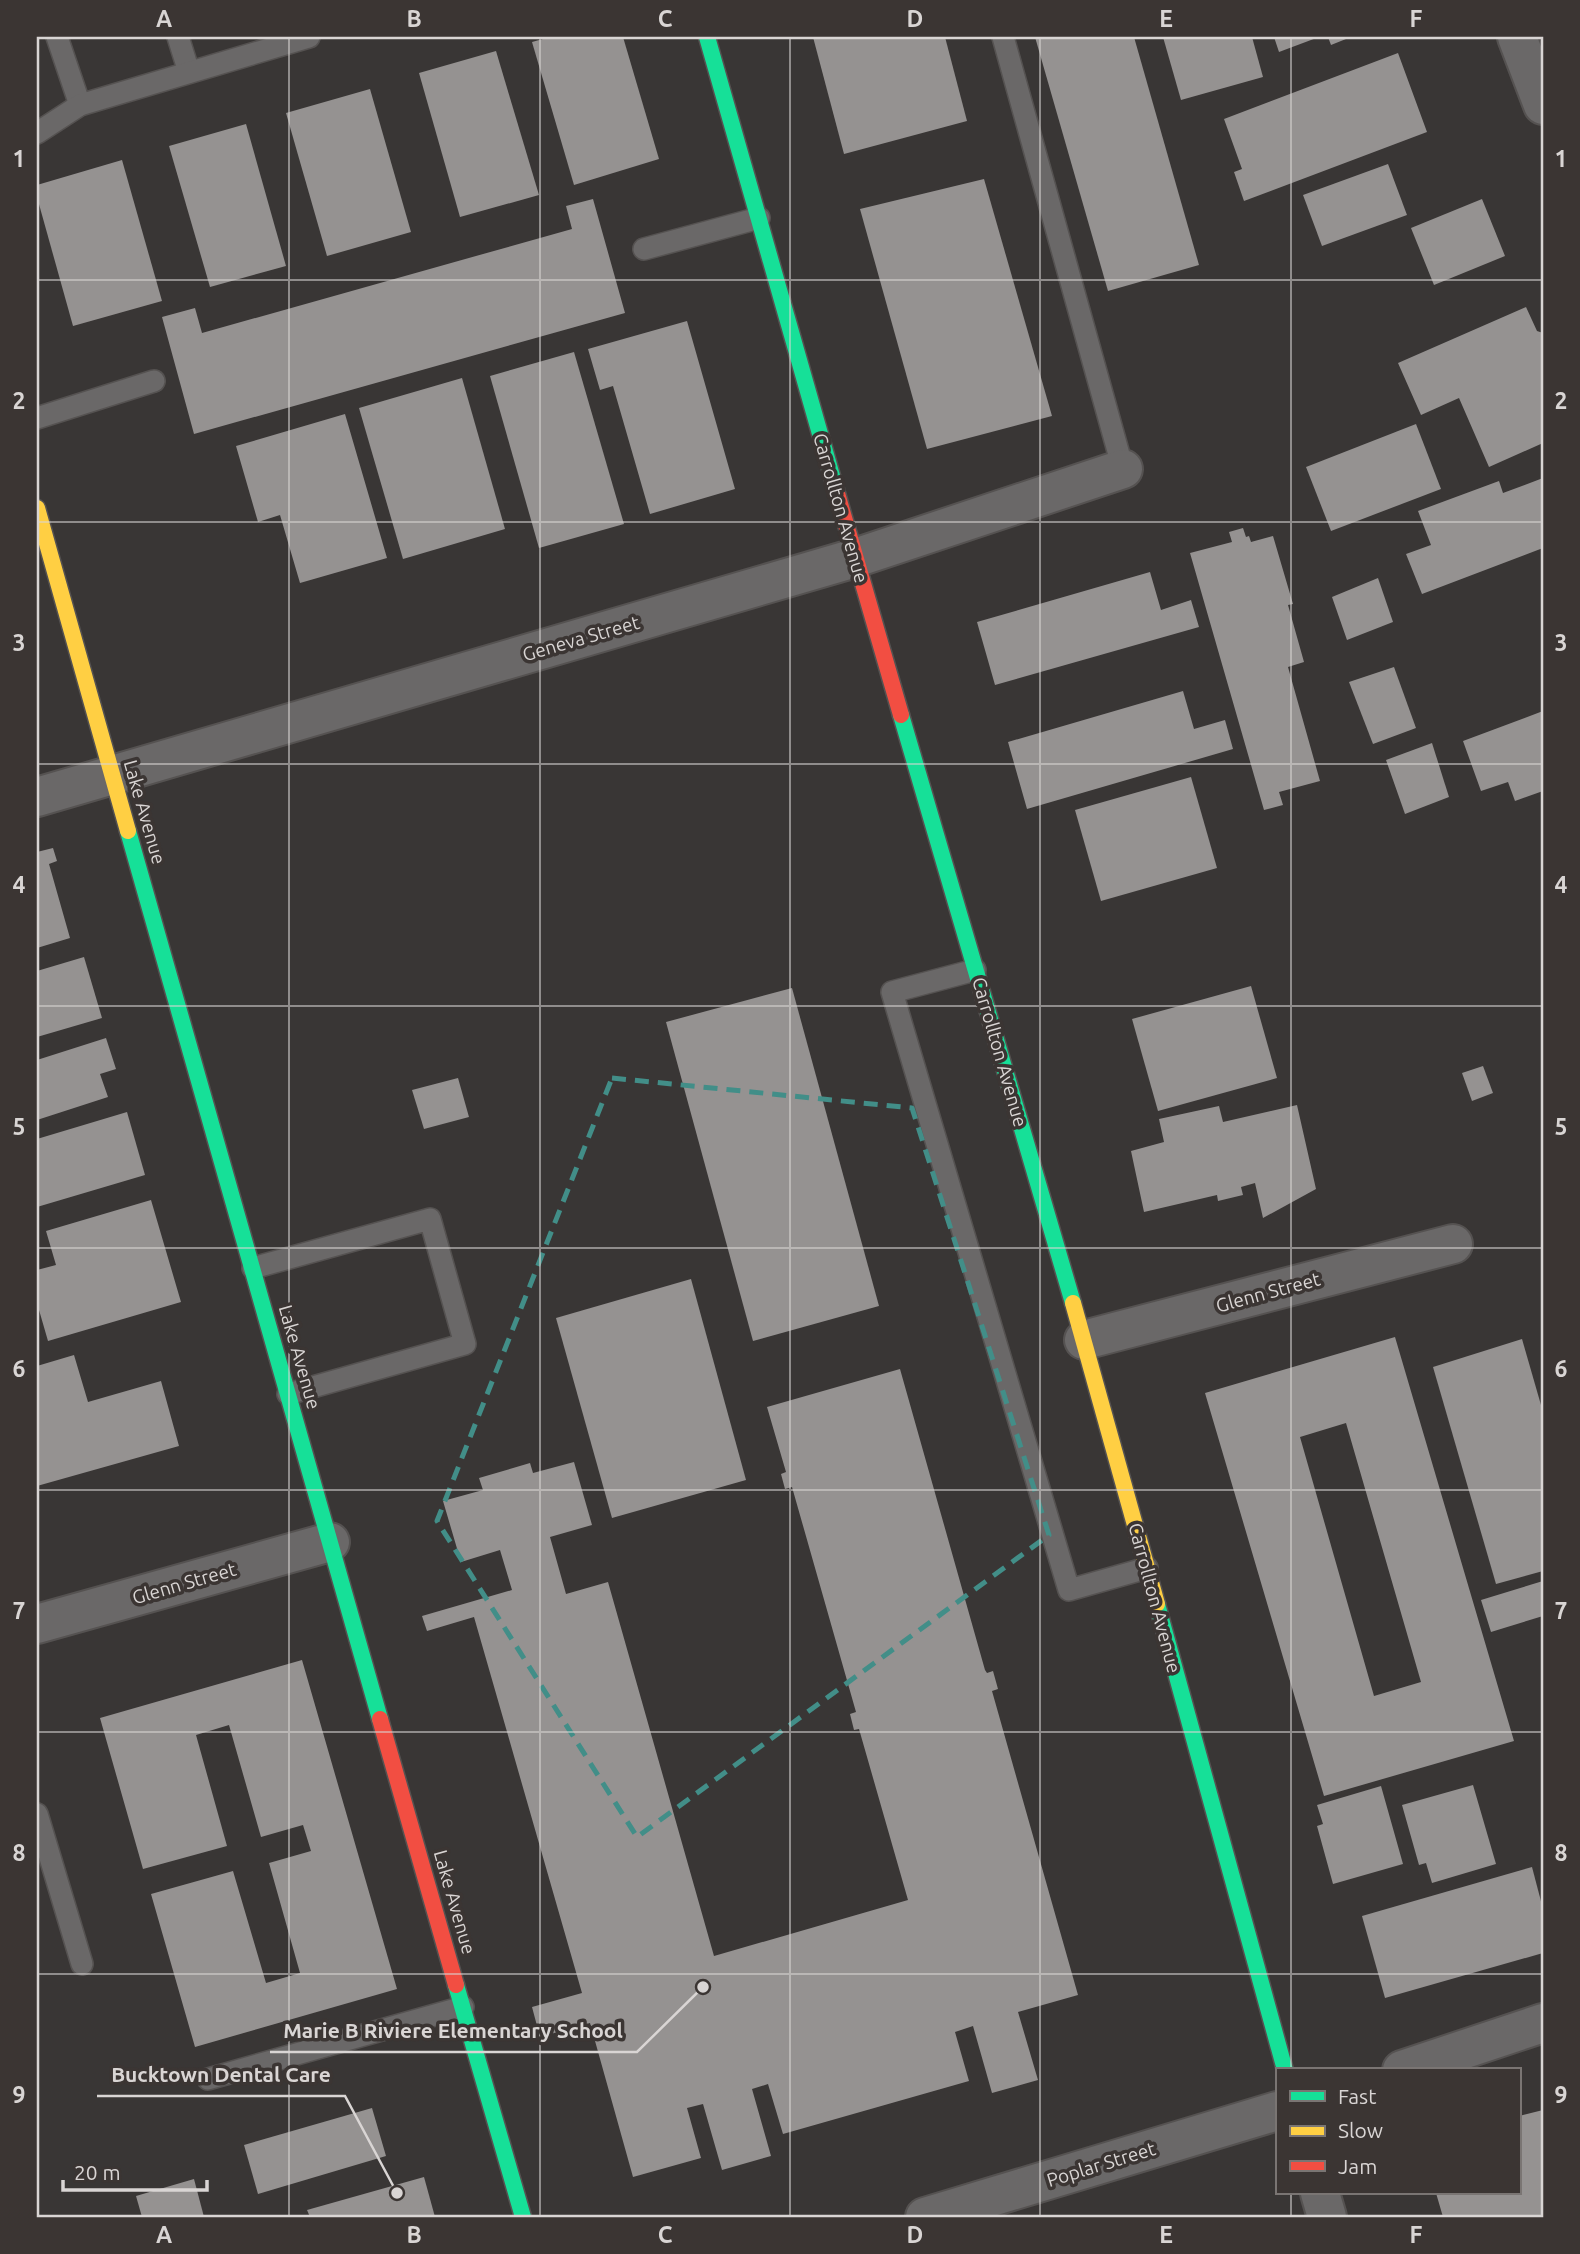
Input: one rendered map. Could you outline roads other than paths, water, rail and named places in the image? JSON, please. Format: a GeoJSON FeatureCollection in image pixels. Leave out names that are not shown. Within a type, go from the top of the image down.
{"type":"FeatureCollection","features":[{"type":"Feature","properties":{"kind":"street","name":"Carrollton Avenue"},"geometry":{"type":"LineString","coordinates":[[707,37],[855,558],[1084,1340],[1284,2068]]}},
{"type":"Feature","properties":{"kind":"street"},"geometry":{"type":"LineString","coordinates":[[1517,37],[1543,105]]}},
{"type":"Feature","properties":{"kind":"street","name":"Geneva Street"},"geometry":{"type":"LineString","coordinates":[[37,797],[855,558],[1123,469]]}},
{"type":"Feature","properties":{"kind":"street","name":"Lake Avenue"},"geometry":{"type":"LineString","coordinates":[[37,508],[523,2217]]}},
{"type":"Feature","properties":{"kind":"street","name":"Glenn Street"},"geometry":{"type":"LineString","coordinates":[[1084,1340],[1453,1244]]}},
{"type":"Feature","properties":{"kind":"street","name":"Glenn Street"},"geometry":{"type":"LineString","coordinates":[[37,1624],[330,1542]]}},
{"type":"Feature","properties":{"kind":"street"},"geometry":{"type":"LineString","coordinates":[[1408,2068],[1543,2023]]}},
{"type":"Feature","properties":{"kind":"street","name":"Poplar Street"},"geometry":{"type":"LineString","coordinates":[[925,2217],[1276,2111]]}},
{"type":"Feature","properties":{"kind":"street"},"geometry":{"type":"LineString","coordinates":[[1320,2194],[1327,2217]]}},
{"type":"Feature","properties":{"kind":"lane"},"geometry":{"type":"LineString","coordinates":[[57,37],[80,105]]}},
{"type":"Feature","properties":{"kind":"lane"},"geometry":{"type":"LineString","coordinates":[[178,37],[189,72]]}},
{"type":"Feature","properties":{"kind":"lane"},"geometry":{"type":"LineString","coordinates":[[37,133],[80,105],[309,37]]}},
{"type":"Feature","properties":{"kind":"lane"},"geometry":{"type":"LineString","coordinates":[[1003,37],[1123,469]]}},
{"type":"Feature","properties":{"kind":"lane"},"geometry":{"type":"LineString","coordinates":[[645,249],[759,218]]}},
{"type":"Feature","properties":{"kind":"lane"},"geometry":{"type":"LineString","coordinates":[[37,418],[154,381]]}},
{"type":"Feature","properties":{"kind":"lane"},"geometry":{"type":"LineString","coordinates":[[975,970],[892,992],[1069,1590],[1147,1568]]}},
{"type":"Feature","properties":{"kind":"lane"},"geometry":{"type":"LineString","coordinates":[[253,1268],[430,1219],[466,1343],[288,1394]]}},
{"type":"Feature","properties":{"kind":"lane"},"geometry":{"type":"LineString","coordinates":[[37,1814],[82,1964]]}},
{"type":"Feature","properties":{"kind":"lane"},"geometry":{"type":"LineString","coordinates":[[208,2079],[463,2007]]}},
{"type":"Feature","properties":{"kind":"place","name":"Marie B Riviere Elementary School"},"geometry":{"type":"Point","coordinates":[703,1987]}},
{"type":"Feature","properties":{"kind":"place","name":"Bucktown Dental Care"},"geometry":{"type":"Point","coordinates":[397,2193]}}]}
